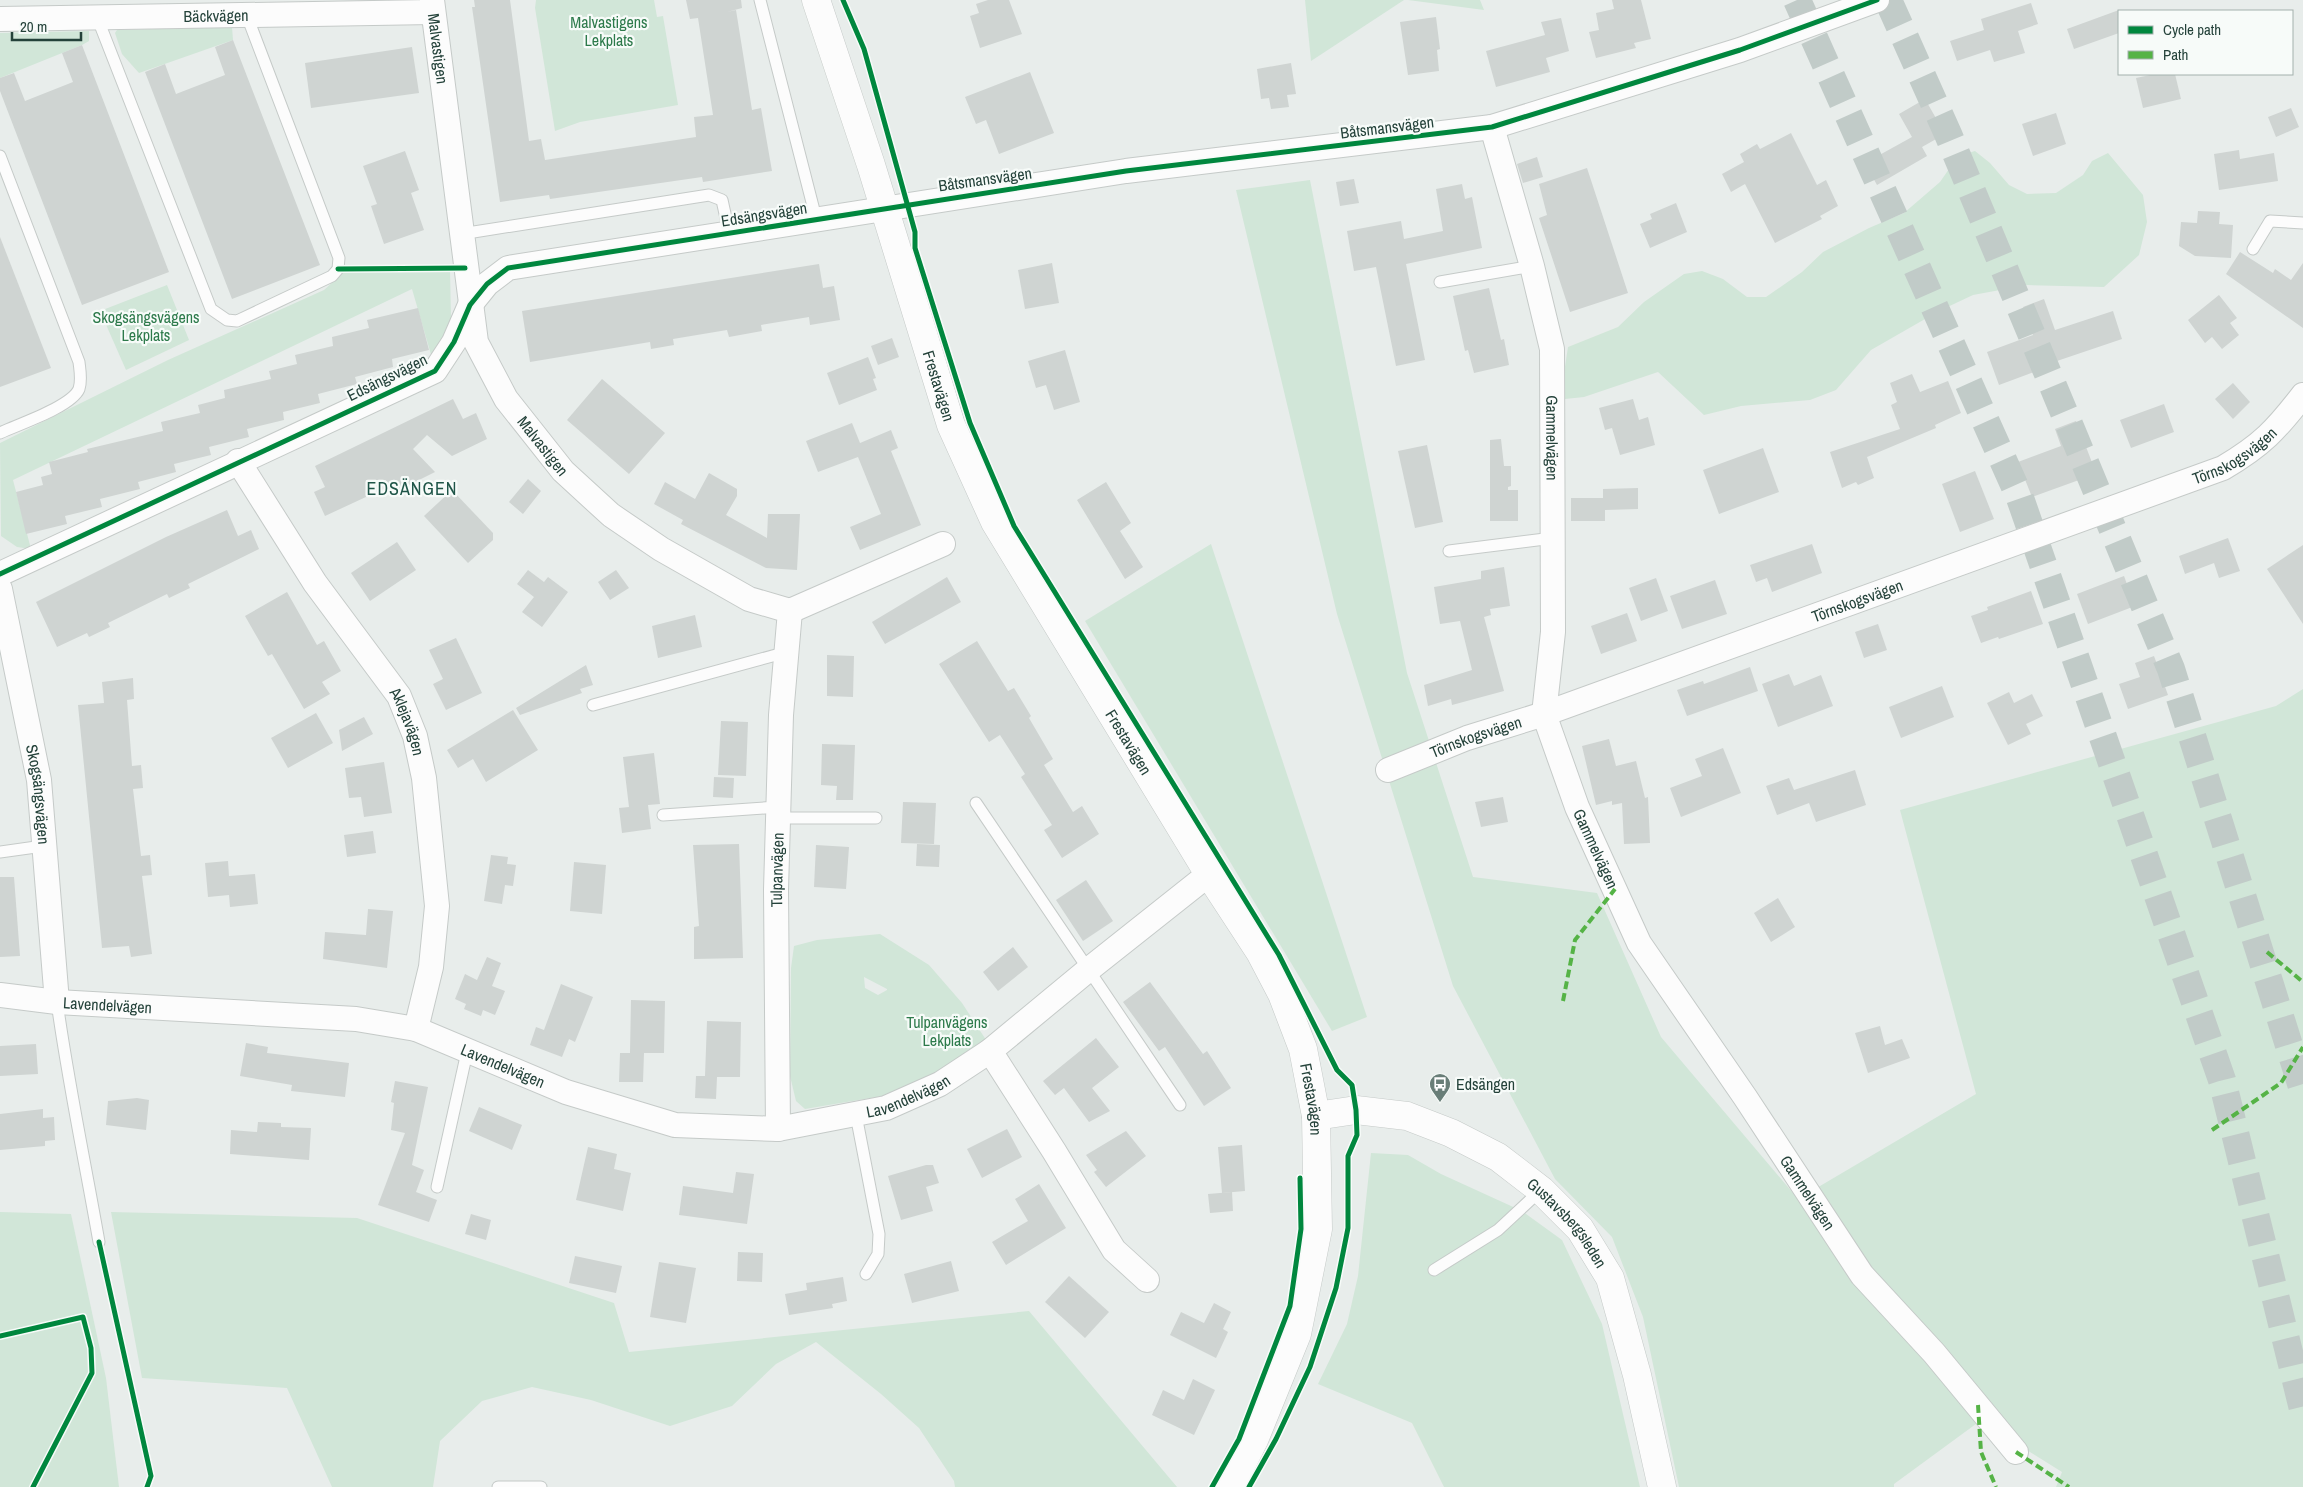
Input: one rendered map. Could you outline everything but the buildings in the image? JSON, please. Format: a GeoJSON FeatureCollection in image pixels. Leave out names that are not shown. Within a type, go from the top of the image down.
{"type":"FeatureCollection","features":[{"type":"Feature","properties":{"kind":"street","name":"Frestavägen"},"geometry":{"type":"LineString","coordinates":[[816,0],[951,424],[995,522],[1209,874],[1260,952],[1282,994],[1303,1049],[1316,1116],[1318,1229],[1297,1334],[1254,1440],[1230,1487]]}},
{"type":"Feature","properties":{"kind":"street","name":"Båtsmansvägen"},"geometry":{"type":"LineString","coordinates":[[884,210],[907,204],[1126,171],[1492,127],[1740,50],[1877,0]]}},
{"type":"Feature","properties":{"kind":"street","name":"Bäckvägen"},"geometry":{"type":"LineString","coordinates":[[0,19],[247,16],[432,6]]}},
{"type":"Feature","properties":{"kind":"street","name":"Malvastigen"},"geometry":{"type":"LineString","coordinates":[[432,6],[460,234],[476,342],[506,399],[563,472],[611,514],[661,549],[749,599],[790,611]]}},
{"type":"Feature","properties":{"kind":"street","name":"Gammelvägen"},"geometry":{"type":"LineString","coordinates":[[1492,127],[1532,266],[1552,349],[1553,632],[1544,714],[1578,807],[1639,943],[1745,1097],[1862,1275],[1934,1353],[2016,1452]]}},
{"type":"Feature","properties":{"kind":"street","name":"Edsängsvägen"},"geometry":{"type":"LineString","coordinates":[[0,574],[238,461],[435,371],[454,342],[470,305],[487,284],[508,268],[816,218],[884,210]]}},
{"type":"Feature","properties":{"kind":"street","name":"Törnskogsvägen"},"geometry":{"type":"LineString","coordinates":[[1388,770],[1467,738],[1544,714],[2223,468],[2255,449],[2278,428],[2303,395]]}},
{"type":"Feature","properties":{"kind":"street","name":"Aklejavägen"},"geometry":{"type":"LineString","coordinates":[[238,461],[315,583],[399,696],[414,736],[424,778],[437,906],[431,967],[416,1029]]}},
{"type":"Feature","properties":{"kind":"street"},"geometry":{"type":"LineString","coordinates":[[790,611],[943,544]]}},
{"type":"Feature","properties":{"kind":"street","name":"Skogsängsvägen"},"geometry":{"type":"LineString","coordinates":[[0,589],[2,614],[39,780],[56,1002]]}},
{"type":"Feature","properties":{"kind":"street","name":"Tulpanvägen"},"geometry":{"type":"LineString","coordinates":[[778,1130],[776,890],[781,715],[790,611]]}},
{"type":"Feature","properties":{"kind":"street","name":"Lavendelvägen"},"geometry":{"type":"LineString","coordinates":[[0,995],[56,1002],[356,1019],[416,1029],[566,1092],[675,1125],[778,1130],[886,1108],[940,1084],[990,1051],[1209,874]]}},
{"type":"Feature","properties":{"kind":"street"},"geometry":{"type":"LineString","coordinates":[[990,1051],[1114,1250],[1148,1280]]}},
{"type":"Feature","properties":{"kind":"street","name":"Gustavsbergsleden"},"geometry":{"type":"LineString","coordinates":[[1316,1116],[1356,1110],[1407,1116],[1451,1133],[1498,1158],[1541,1190],[1580,1229],[1610,1278],[1637,1375],[1662,1487]]}},
{"type":"Feature","properties":{"kind":"lane"},"geometry":{"type":"LineString","coordinates":[[760,0],[816,218]]}},
{"type":"Feature","properties":{"kind":"lane"},"geometry":{"type":"LineString","coordinates":[[97,17],[210,309],[227,320],[237,321],[332,276],[338,269],[339,258],[247,16]]}},
{"type":"Feature","properties":{"kind":"lane"},"geometry":{"type":"LineString","coordinates":[[0,156],[79,362],[81,377],[78,390],[70,401],[0,432]]}},
{"type":"Feature","properties":{"kind":"lane"},"geometry":{"type":"LineString","coordinates":[[460,234],[709,195],[722,200],[730,232]]}},
{"type":"Feature","properties":{"kind":"lane"},"geometry":{"type":"LineString","coordinates":[[2253,249],[2270,221],[2303,223]]}},
{"type":"Feature","properties":{"kind":"lane"},"geometry":{"type":"LineString","coordinates":[[1440,282],[1532,266]]}},
{"type":"Feature","properties":{"kind":"lane"},"geometry":{"type":"LineString","coordinates":[[1449,552],[1553,538]]}},
{"type":"Feature","properties":{"kind":"lane"},"geometry":{"type":"LineString","coordinates":[[593,704],[787,652]]}},
{"type":"Feature","properties":{"kind":"lane"},"geometry":{"type":"LineString","coordinates":[[976,803],[1180,1105]]}},
{"type":"Feature","properties":{"kind":"lane"},"geometry":{"type":"LineString","coordinates":[[663,816],[778,813],[876,818]]}},
{"type":"Feature","properties":{"kind":"lane"},"geometry":{"type":"LineString","coordinates":[[0,852],[43,846]]}},
{"type":"Feature","properties":{"kind":"lane"},"geometry":{"type":"LineString","coordinates":[[56,1002],[69,1088],[79,1126],[99,1242]]}},
{"type":"Feature","properties":{"kind":"lane"},"geometry":{"type":"LineString","coordinates":[[437,1186],[467,1052]]}},
{"type":"Feature","properties":{"kind":"lane"},"geometry":{"type":"LineString","coordinates":[[856,1115],[879,1234],[878,1254],[866,1274]]}},
{"type":"Feature","properties":{"kind":"lane"},"geometry":{"type":"LineString","coordinates":[[1434,1270],[1498,1230],[1541,1190]]}},
{"type":"Feature","properties":{"kind":"lane"},"geometry":{"type":"LineString","coordinates":[[498,1487],[541,1487]]}},
{"type":"Feature","properties":{"kind":"green space","name":"Malvastigens Lekplats"},"geometry":{"type":"Polygon","coordinates":[[[536,0],[654,0],[657,17],[663,16],[678,105],[580,122],[555,131],[535,8],[536,0]]]}},
{"type":"Feature","properties":{"kind":"green space"},"geometry":{"type":"Polygon","coordinates":[[[1305,0],[1404,0],[1311,61],[1305,0]]]}},
{"type":"Feature","properties":{"kind":"green space"},"geometry":{"type":"Polygon","coordinates":[[[1408,0],[1480,0],[1484,10],[1408,0]]]}},
{"type":"Feature","properties":{"kind":"green space"},"geometry":{"type":"Polygon","coordinates":[[[232,27],[233,40],[139,73],[122,54],[115,33],[117,30],[232,27]]]}},
{"type":"Feature","properties":{"kind":"green space"},"geometry":{"type":"Polygon","coordinates":[[[89,31],[89,41],[82,45],[0,78],[0,33],[89,31]]]}},
{"type":"Feature","properties":{"kind":"green space"},"geometry":{"type":"Polygon","coordinates":[[[1975,151],[1990,163],[2009,185],[2027,194],[2056,193],[2083,175],[2092,161],[2108,153],[2143,195],[2147,222],[2139,255],[2104,287],[2027,285],[1973,295],[1939,311],[1871,350],[1836,390],[1810,400],[1741,406],[1704,415],[1658,372],[1584,397],[1565,399],[1564,373],[1568,347],[1618,327],[1644,302],[1684,274],[1702,271],[1723,279],[1747,297],[1766,297],[1802,272],[1823,252],[1869,228],[1904,213],[1940,182],[1958,156],[1975,151]]]}},
{"type":"Feature","properties":{"kind":"green space"},"geometry":{"type":"Polygon","coordinates":[[[1310,180],[1407,673],[1473,877],[1597,893],[1661,1037],[1798,1199],[1976,1094],[1900,810],[2276,706],[2303,689],[2303,1487],[2056,1487],[2062,1472],[1980,1421],[1894,1484],[1894,1487],[1679,1487],[1643,1317],[1612,1237],[1555,1179],[1453,986],[1337,614],[1236,190],[1310,180]]]}},
{"type":"Feature","properties":{"kind":"green space"},"geometry":{"type":"Polygon","coordinates":[[[347,269],[450,269],[451,319],[448,331],[432,358],[412,289],[13,480],[31,549],[17,547],[1,536],[0,443],[168,360],[324,290],[347,269]]]}},
{"type":"Feature","properties":{"kind":"green space","name":"Skogsängsvägens Lekplats"},"geometry":{"type":"Polygon","coordinates":[[[167,285],[189,340],[126,370],[100,311],[167,285]]]}},
{"type":"Feature","properties":{"kind":"green space"},"geometry":{"type":"Polygon","coordinates":[[[1211,544],[1367,1017],[1332,1031],[1085,621],[1211,544]]]}},
{"type":"Feature","properties":{"kind":"green space","name":"Tulpanvägens Lekplats"},"geometry":{"type":"Polygon","coordinates":[[[880,934],[929,965],[962,1003],[988,1043],[900,1093],[805,1109],[796,1101],[790,1076],[791,968],[794,946],[817,940],[880,934]],[[864,977],[865,988],[878,995],[887,989],[864,977]]]}},
{"type":"Feature","properties":{"kind":"green space"},"geometry":{"type":"Polygon","coordinates":[[[1371,1153],[1408,1155],[1441,1174],[1522,1211],[1562,1240],[1602,1324],[1640,1487],[1444,1487],[1412,1423],[1318,1384],[1347,1324],[1358,1276],[1371,1153]]]}},
{"type":"Feature","properties":{"kind":"green space"},"geometry":{"type":"Polygon","coordinates":[[[0,1212],[71,1214],[106,1378],[119,1487],[0,1487],[0,1212]]]}},
{"type":"Feature","properties":{"kind":"green space"},"geometry":{"type":"Polygon","coordinates":[[[111,1212],[357,1218],[614,1303],[629,1352],[1029,1311],[1177,1487],[955,1487],[954,1481],[919,1428],[881,1394],[816,1342],[776,1364],[732,1406],[670,1426],[591,1400],[532,1387],[482,1401],[440,1441],[433,1487],[332,1487],[287,1388],[142,1378],[111,1212]]]}},
{"type":"Feature","properties":{"kind":"tunnel"},"geometry":{"type":"LineString","coordinates":[[1797,0],[2020,498],[2222,1080],[2303,1409]]}},
{"type":"Feature","properties":{"kind":"tunnel"},"geometry":{"type":"LineString","coordinates":[[1888,0],[1948,134],[2171,669],[2303,1090]]}},
{"type":"Feature","properties":{"kind":"marked path"},"geometry":{"type":"LineString","coordinates":[[1563,1001],[1575,940],[1615,889]]}},
{"type":"Feature","properties":{"kind":"marked path"},"geometry":{"type":"LineString","coordinates":[[2267,952],[2303,982]]}},
{"type":"Feature","properties":{"kind":"marked path"},"geometry":{"type":"LineString","coordinates":[[2212,1130],[2281,1083],[2303,1047]]}},
{"type":"Feature","properties":{"kind":"marked path"},"geometry":{"type":"LineString","coordinates":[[1978,1405],[1981,1452],[1996,1487]]}},
{"type":"Feature","properties":{"kind":"marked path"},"geometry":{"type":"LineString","coordinates":[[2016,1452],[2069,1487]]}},
{"type":"Feature","properties":{"kind":"cycle path"},"geometry":{"type":"LineString","coordinates":[[843,0],[864,49],[915,232],[915,248],[970,423],[1014,526],[1279,955],[1337,1070],[1352,1085],[1357,1135],[1348,1156],[1348,1228],[1336,1288],[1310,1367],[1276,1439],[1249,1487]]}},
{"type":"Feature","properties":{"kind":"cycle path"},"geometry":{"type":"LineString","coordinates":[[0,574],[435,371],[454,342],[470,305],[487,284],[508,268],[1126,171],[1492,127],[1740,50],[1877,0]]}},
{"type":"Feature","properties":{"kind":"cycle path"},"geometry":{"type":"LineString","coordinates":[[338,269],[465,268]]}},
{"type":"Feature","properties":{"kind":"cycle path"},"geometry":{"type":"LineString","coordinates":[[1212,1487],[1239,1439],[1290,1306],[1301,1229],[1300,1178]]}},
{"type":"Feature","properties":{"kind":"cycle path"},"geometry":{"type":"LineString","coordinates":[[99,1242],[151,1476],[147,1487]]}},
{"type":"Feature","properties":{"kind":"cycle path"},"geometry":{"type":"LineString","coordinates":[[0,1336],[83,1317],[91,1348],[92,1373],[33,1487]]}},
{"type":"Feature","properties":{"kind":"place","name":"Edsängen"},"geometry":{"type":"Point","coordinates":[1440,1103]}},
{"type":"Feature","properties":{"kind":"district","name":"EDSÄNGEN"},"geometry":{"type":"Point","coordinates":[412,488]}}]}
